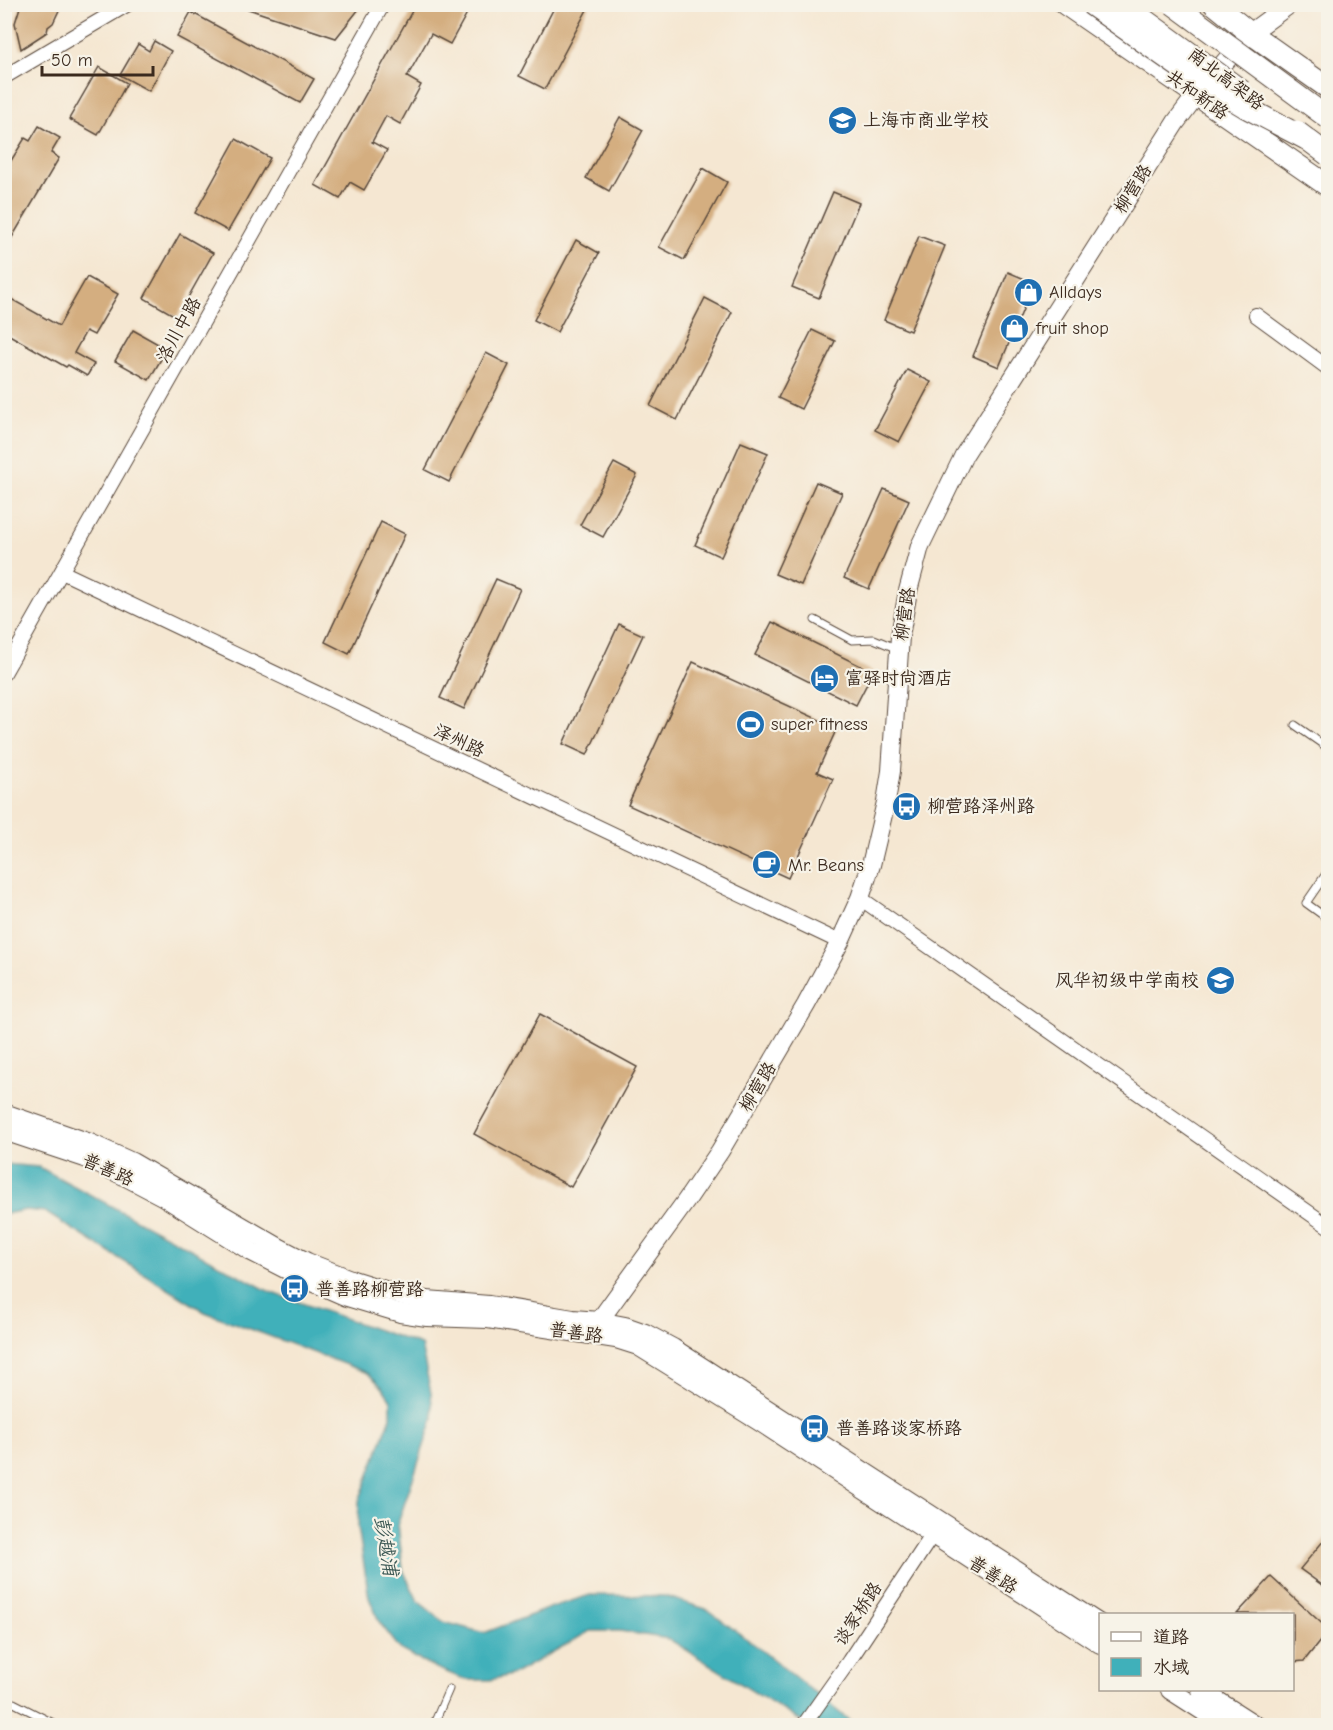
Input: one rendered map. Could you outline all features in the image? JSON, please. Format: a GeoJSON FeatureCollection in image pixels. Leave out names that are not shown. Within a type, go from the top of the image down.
{"type":"FeatureCollection","features":[{"type":"Feature","properties":{"kind":"main road","name":"共和新路"},"geometry":{"type":"LineString","coordinates":[[1065,4],[1204,86],[1329,165]]}},
{"type":"Feature","properties":{"kind":"main road"},"geometry":{"type":"LineString","coordinates":[[1090,4],[1185,71],[1245,107],[1306,139]]}},
{"type":"Feature","properties":{"kind":"main road","name":"共和新路"},"geometry":{"type":"LineString","coordinates":[[1106,4],[1329,186]]}},
{"type":"Feature","properties":{"kind":"main road","name":"南北高架路"},"geometry":{"type":"LineString","coordinates":[[1123,4],[1329,155]]}},
{"type":"Feature","properties":{"kind":"main road","name":"南北高架路"},"geometry":{"type":"LineString","coordinates":[[1173,4],[1329,118]]}},
{"type":"Feature","properties":{"kind":"main road"},"geometry":{"type":"LineString","coordinates":[[1191,4],[1329,88]]}},
{"type":"Feature","properties":{"kind":"main road"},"geometry":{"type":"LineString","coordinates":[[1214,4],[1245,38],[1329,106]]}},
{"type":"Feature","properties":{"kind":"main road","name":"柳营路"},"geometry":{"type":"LineString","coordinates":[[595,1328],[720,1150],[806,1005],[840,942],[860,897],[879,835],[891,771],[899,650],[908,591],[920,546],[940,500],[964,455],[1170,132],[1204,86],[1245,38],[1290,4]]}},
{"type":"Feature","properties":{"kind":"main road","name":"普善路"},"geometry":{"type":"LineString","coordinates":[[4,1113],[90,1143],[132,1162],[172,1183],[280,1248],[307,1262],[353,1280],[404,1296],[489,1305],[573,1319],[595,1328]]}},
{"type":"Feature","properties":{"kind":"main road","name":"普善路"},"geometry":{"type":"LineString","coordinates":[[4,1131],[84,1158],[124,1176],[164,1197],[261,1257],[347,1297],[400,1313],[427,1317],[488,1319],[568,1333],[625,1326],[645,1333],[673,1348],[1099,1643]]}},
{"type":"Feature","properties":{"kind":"main road","name":"普善路"},"geometry":{"type":"LineString","coordinates":[[937,1529],[1099,1623]]}},
{"type":"Feature","properties":{"kind":"main road"},"geometry":{"type":"LineString","coordinates":[[1173,1691],[1226,1725]]}},
{"type":"Feature","properties":{"kind":"main road"},"geometry":{"type":"LineString","coordinates":[[1204,1691],[1257,1725]]}},
{"type":"Feature","properties":{"kind":"street"},"geometry":{"type":"LineString","coordinates":[[4,77],[128,4]]}},
{"type":"Feature","properties":{"kind":"street","name":"洛川中路"},"geometry":{"type":"LineString","coordinates":[[4,673],[383,4]]}},
{"type":"Feature","properties":{"kind":"street"},"geometry":{"type":"LineString","coordinates":[[1256,315],[1329,368]]}},
{"type":"Feature","properties":{"kind":"street","name":"泽州路"},"geometry":{"type":"LineString","coordinates":[[62,572],[840,942]]}},
{"type":"Feature","properties":{"kind":"street"},"geometry":{"type":"LineString","coordinates":[[860,897],[1329,1226]]}},
{"type":"Feature","properties":{"kind":"street","name":"谈家桥路"},"geometry":{"type":"LineString","coordinates":[[803,1725],[849,1661],[937,1529]]}},
{"type":"Feature","properties":{"kind":"lane"},"geometry":{"type":"LineString","coordinates":[[815,620],[852,640],[874,639],[899,650]]}},
{"type":"Feature","properties":{"kind":"lane"},"geometry":{"type":"LineString","coordinates":[[1295,725],[1329,748]]}},
{"type":"Feature","properties":{"kind":"lane"},"geometry":{"type":"LineString","coordinates":[[1329,871],[1306,903],[1329,919]]}},
{"type":"Feature","properties":{"kind":"lane"},"geometry":{"type":"LineString","coordinates":[[433,1725],[449,1689]]}},
{"type":"Feature","properties":{"kind":"lane"},"geometry":{"type":"LineString","coordinates":[[4,1698],[59,1725]]}},
{"type":"Feature","properties":{"kind":"water","name":"彭越浦"},"geometry":{"type":"Polygon","coordinates":[[[5,1164],[39,1167],[270,1292],[421,1345],[431,1393],[433,1419],[398,1523],[403,1570],[418,1601],[444,1622],[484,1633],[590,1595],[664,1596],[706,1609],[855,1725],[807,1725],[669,1639],[620,1631],[590,1631],[514,1674],[490,1680],[466,1680],[429,1665],[401,1650],[380,1623],[369,1598],[358,1526],[359,1501],[391,1417],[391,1400],[382,1387],[368,1373],[205,1312],[45,1212],[26,1210],[5,1214],[5,1164]]]}},
{"type":"Feature","properties":{"kind":"building"},"geometry":{"type":"Polygon","coordinates":[[[21,4],[62,4],[47,32],[21,49],[15,23],[21,4]]]}},
{"type":"Feature","properties":{"kind":"building"},"geometry":{"type":"Polygon","coordinates":[[[242,4],[363,4],[336,38],[242,7],[242,4]]]}},
{"type":"Feature","properties":{"kind":"building"},"geometry":{"type":"Polygon","coordinates":[[[416,4],[472,4],[450,44],[431,34],[407,77],[421,85],[400,124],[386,116],[372,142],[387,150],[364,190],[350,182],[340,199],[315,185],[416,4]]]}},
{"type":"Feature","properties":{"kind":"building"},"geometry":{"type":"Polygon","coordinates":[[[556,4],[590,4],[545,89],[519,76],[556,4]]]}},
{"type":"Feature","properties":{"kind":"building"},"geometry":{"type":"Polygon","coordinates":[[[191,12],[314,79],[300,103],[177,37],[191,12]]]}},
{"type":"Feature","properties":{"kind":"building"},"geometry":{"type":"Polygon","coordinates":[[[154,41],[171,51],[149,91],[120,75],[138,44],[149,51],[154,41]]]}},
{"type":"Feature","properties":{"kind":"building"},"geometry":{"type":"Polygon","coordinates":[[[99,67],[127,83],[98,135],[69,119],[99,67]]]}},
{"type":"Feature","properties":{"kind":"building"},"geometry":{"type":"Polygon","coordinates":[[[620,117],[643,130],[609,191],[586,178],[620,117]]]}},
{"type":"Feature","properties":{"kind":"building"},"geometry":{"type":"Polygon","coordinates":[[[39,126],[60,138],[51,153],[59,158],[4,251],[4,172],[25,138],[30,141],[39,126]]]}},
{"type":"Feature","properties":{"kind":"building"},"geometry":{"type":"Polygon","coordinates":[[[236,139],[270,158],[228,231],[195,213],[236,139]]]}},
{"type":"Feature","properties":{"kind":"building"},"geometry":{"type":"Polygon","coordinates":[[[703,168],[727,182],[684,260],[659,247],[703,168]]]}},
{"type":"Feature","properties":{"kind":"building"},"geometry":{"type":"Polygon","coordinates":[[[833,192],[859,203],[819,298],[792,287],[833,192]]]}},
{"type":"Feature","properties":{"kind":"building"},"geometry":{"type":"Polygon","coordinates":[[[180,234],[213,253],[177,317],[144,298],[180,234]]]}},
{"type":"Feature","properties":{"kind":"building"},"geometry":{"type":"Polygon","coordinates":[[[919,236],[945,246],[910,331],[884,320],[919,236]]]}},
{"type":"Feature","properties":{"kind":"building"},"geometry":{"type":"Polygon","coordinates":[[[576,240],[599,253],[557,332],[534,320],[576,240]]]}},
{"type":"Feature","properties":{"kind":"building"},"geometry":{"type":"Polygon","coordinates":[[[1008,272],[1034,283],[999,367],[973,356],[1008,272]]]}},
{"type":"Feature","properties":{"kind":"building"},"geometry":{"type":"Polygon","coordinates":[[[87,277],[118,294],[94,335],[86,331],[74,353],[94,364],[87,376],[68,365],[66,367],[4,332],[4,295],[59,326],[87,277]]]}},
{"type":"Feature","properties":{"kind":"building"},"geometry":{"type":"Polygon","coordinates":[[[705,298],[732,312],[677,420],[650,406],[705,298]]]}},
{"type":"Feature","properties":{"kind":"building"},"geometry":{"type":"Polygon","coordinates":[[[133,330],[167,349],[149,380],[115,361],[133,330]]]}},
{"type":"Feature","properties":{"kind":"building"},"geometry":{"type":"Polygon","coordinates":[[[812,330],[835,341],[801,409],[778,398],[812,330]]]}},
{"type":"Feature","properties":{"kind":"building"},"geometry":{"type":"Polygon","coordinates":[[[486,353],[509,365],[449,482],[425,470],[486,353]]]}},
{"type":"Feature","properties":{"kind":"building"},"geometry":{"type":"Polygon","coordinates":[[[907,370],[931,382],[899,442],[875,430],[907,370]]]}},
{"type":"Feature","properties":{"kind":"building"},"geometry":{"type":"Polygon","coordinates":[[[741,442],[768,453],[721,557],[695,545],[741,442]]]}},
{"type":"Feature","properties":{"kind":"building"},"geometry":{"type":"Polygon","coordinates":[[[614,463],[637,475],[603,537],[580,525],[614,463]]]}},
{"type":"Feature","properties":{"kind":"building"},"geometry":{"type":"Polygon","coordinates":[[[816,482],[842,493],[801,585],[775,574],[816,482]]]}},
{"type":"Feature","properties":{"kind":"building"},"geometry":{"type":"Polygon","coordinates":[[[884,489],[909,500],[869,589],[844,578],[884,489]]]}},
{"type":"Feature","properties":{"kind":"building"},"geometry":{"type":"Polygon","coordinates":[[[381,522],[405,534],[349,654],[325,642],[381,522]]]}},
{"type":"Feature","properties":{"kind":"building"},"geometry":{"type":"Polygon","coordinates":[[[496,579],[520,589],[464,709],[440,698],[496,579]]]}},
{"type":"Feature","properties":{"kind":"building"},"geometry":{"type":"Polygon","coordinates":[[[772,622],[873,672],[856,705],[755,655],[772,622]]]}},
{"type":"Feature","properties":{"kind":"building"},"geometry":{"type":"Polygon","coordinates":[[[619,624],[643,635],[587,755],[563,744],[619,624]]]}},
{"type":"Feature","properties":{"kind":"building"},"geometry":{"type":"Polygon","coordinates":[[[693,662],[837,728],[817,772],[833,779],[788,878],[628,805],[693,662]]]}},
{"type":"Feature","properties":{"kind":"building"},"geometry":{"type":"Polygon","coordinates":[[[540,1014],[637,1067],[571,1187],[474,1134],[540,1014]]]}},
{"type":"Feature","properties":{"kind":"building"},"geometry":{"type":"Polygon","coordinates":[[[1329,1534],[1329,1590],[1300,1569],[1329,1534]]]}},
{"type":"Feature","properties":{"kind":"building"},"geometry":{"type":"Polygon","coordinates":[[[1271,1577],[1329,1630],[1304,1661],[1294,1662],[1294,1613],[1238,1613],[1271,1577]]]}},
{"type":"Feature","properties":{"kind":"place","name":"上海市商业学校"},"geometry":{"type":"Point","coordinates":[842,120]}},
{"type":"Feature","properties":{"kind":"place","name":"Alldays"},"geometry":{"type":"Point","coordinates":[1028,292]}},
{"type":"Feature","properties":{"kind":"place","name":"fruit shop"},"geometry":{"type":"Point","coordinates":[1015,328]}},
{"type":"Feature","properties":{"kind":"place","name":"富驿时尚酒店"},"geometry":{"type":"Point","coordinates":[824,678]}},
{"type":"Feature","properties":{"kind":"place","name":"super fitness"},"geometry":{"type":"Point","coordinates":[750,724]}},
{"type":"Feature","properties":{"kind":"place","name":"柳营路泽州路"},"geometry":{"type":"Point","coordinates":[906,806]}},
{"type":"Feature","properties":{"kind":"place","name":"Mr. Beans"},"geometry":{"type":"Point","coordinates":[767,865]}},
{"type":"Feature","properties":{"kind":"place","name":"风华初级中学南校"},"geometry":{"type":"Point","coordinates":[1220,980]}},
{"type":"Feature","properties":{"kind":"place","name":"普善路柳营路"},"geometry":{"type":"Point","coordinates":[295,1289]}},
{"type":"Feature","properties":{"kind":"place","name":"普善路谈家桥路"},"geometry":{"type":"Point","coordinates":[815,1428]}}]}
